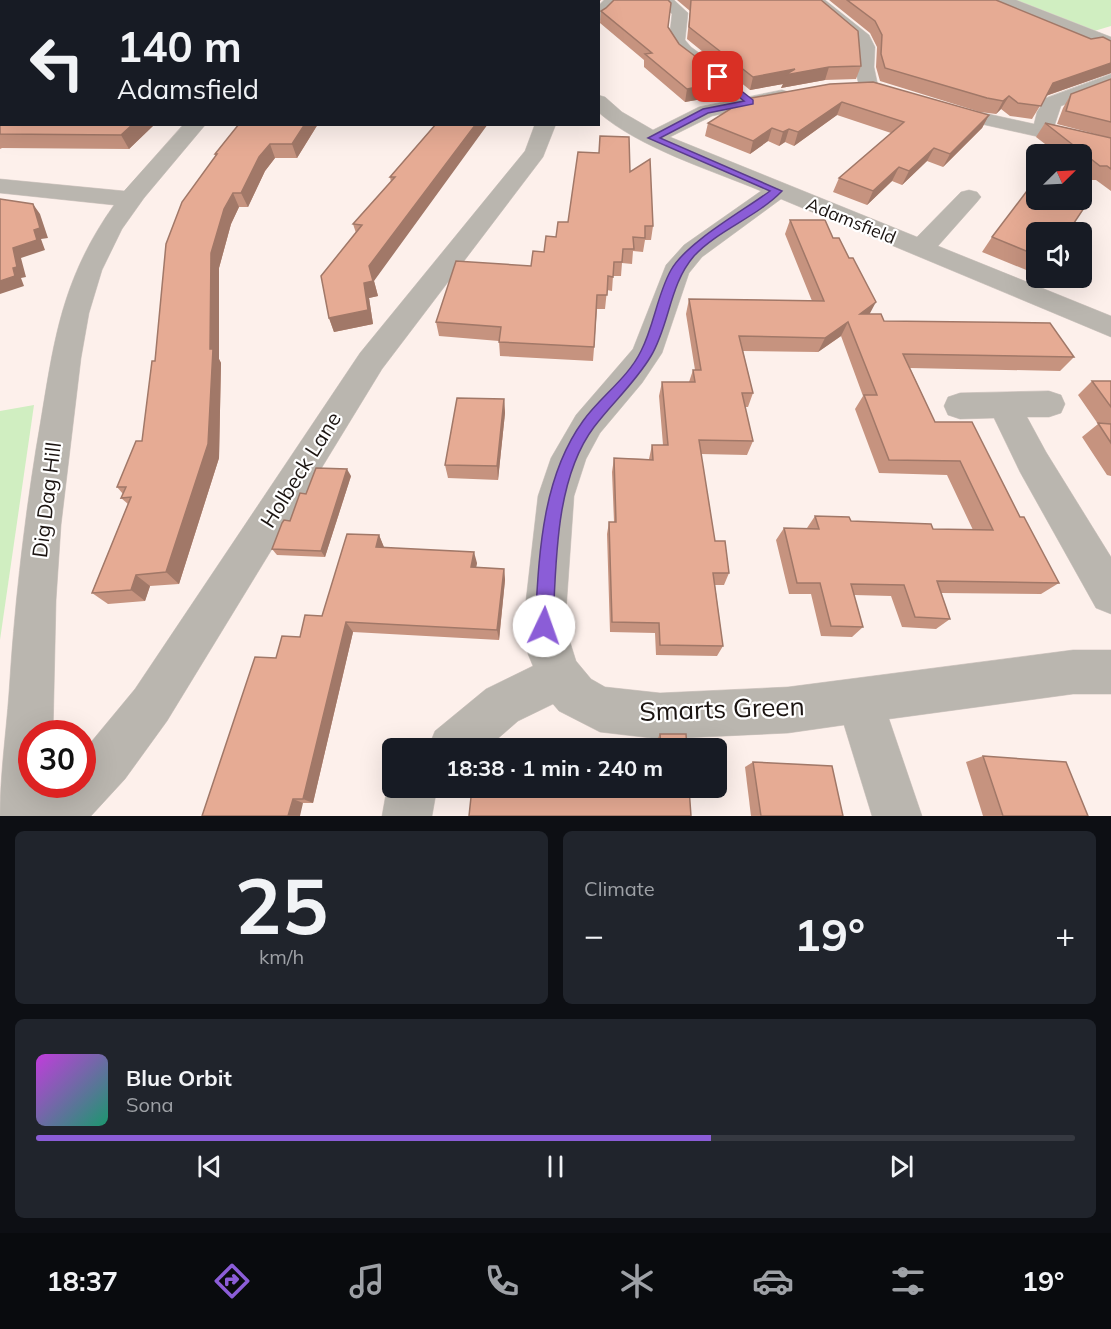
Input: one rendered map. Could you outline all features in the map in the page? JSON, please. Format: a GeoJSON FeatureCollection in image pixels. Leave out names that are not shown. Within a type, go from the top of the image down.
{"type":"FeatureCollection","features":[{"type":"Feature","properties":{"kind":"street"},"geometry":{"type":"LineString","coordinates":[[600,14],[612,0]]}},
{"type":"Feature","properties":{"kind":"street"},"geometry":{"type":"LineString","coordinates":[[666,0],[680,13],[677,40],[685,51],[750,102]]}},
{"type":"Feature","properties":{"kind":"street"},"geometry":{"type":"LineString","coordinates":[[815,0],[856,31],[866,43],[865,65],[870,86]]}},
{"type":"Feature","properties":{"kind":"street"},"geometry":{"type":"LineString","coordinates":[[1002,0],[1111,43]]}},
{"type":"Feature","properties":{"kind":"street"},"geometry":{"type":"LineString","coordinates":[[1043,130],[1047,112],[1053,102],[1111,80]]}},
{"type":"Feature","properties":{"kind":"street"},"geometry":{"type":"LineString","coordinates":[[845,86],[870,86],[891,93]]}},
{"type":"Feature","properties":{"kind":"street"},"geometry":{"type":"LineString","coordinates":[[653,138],[706,111],[804,92]]}},
{"type":"Feature","properties":{"kind":"street","name":"Adamsfield"},"geometry":{"type":"LineString","coordinates":[[600,103],[615,116],[653,138],[1111,327]]}},
{"type":"Feature","properties":{"kind":"street"},"geometry":{"type":"LineString","coordinates":[[924,104],[976,120],[1043,130],[1111,147]]}},
{"type":"Feature","properties":{"kind":"street","name":"Dig Dag Hill"},"geometry":{"type":"LineString","coordinates":[[22,816],[27,788],[38,579],[57,406],[75,311],[89,269],[111,226],[129,199],[194,126]]}},
{"type":"Feature","properties":{"kind":"street","name":"Holbeck Lane"},"geometry":{"type":"LineString","coordinates":[[56,816],[108,762],[151,705],[371,361],[535,152],[545,126]]}},
{"type":"Feature","properties":{"kind":"street"},"geometry":{"type":"LineString","coordinates":[[0,186],[129,199]]}},
{"type":"Feature","properties":{"kind":"street","name":"Smarts Green"},"geometry":{"type":"LineString","coordinates":[[777,191],[693,251],[676,271],[646,353],[631,375],[588,424],[569,458],[556,496],[546,580],[544,626],[550,654],[560,677],[575,695],[600,709],[660,716],[788,710],[1072,672],[1111,672]]}},
{"type":"Feature","properties":{"kind":"street"},"geometry":{"type":"LineString","coordinates":[[921,249],[969,197]]}},
{"type":"Feature","properties":{"kind":"street"},"geometry":{"type":"LineString","coordinates":[[960,406],[1049,404]]}},
{"type":"Feature","properties":{"kind":"street"},"geometry":{"type":"LineString","coordinates":[[1004,405],[1033,462],[1111,594]]}},
{"type":"Feature","properties":{"kind":"street"},"geometry":{"type":"LineString","coordinates":[[464,738],[502,705],[560,677]]}},
{"type":"Feature","properties":{"kind":"street"},"geometry":{"type":"LineString","coordinates":[[860,702],[897,816]]}},
{"type":"Feature","properties":{"kind":"street"},"geometry":{"type":"LineString","coordinates":[[407,816],[410,798]]}},
{"type":"Feature","properties":{"kind":"green space"},"geometry":{"type":"Polygon","coordinates":[[[1011,0],[1111,0],[1111,26],[1091,32],[1011,0]]]}},
{"type":"Feature","properties":{"kind":"green space"},"geometry":{"type":"Polygon","coordinates":[[[34,405],[0,640],[0,411],[34,405]]]}},
{"type":"Feature","properties":{"kind":"building"},"geometry":{"type":"Polygon","coordinates":[[[614,0],[668,0],[671,3],[668,27],[679,44],[728,81],[687,89],[645,54],[652,53],[601,11],[614,0]]]}},
{"type":"Feature","properties":{"kind":"building"},"geometry":{"type":"Polygon","coordinates":[[[691,0],[821,0],[858,31],[861,66],[829,67],[785,75],[795,69],[753,77],[689,27],[691,0]]]}},
{"type":"Feature","properties":{"kind":"building"},"geometry":{"type":"Polygon","coordinates":[[[847,0],[996,0],[1091,39],[1103,37],[1111,41],[1111,63],[1053,83],[1041,106],[1018,103],[1009,96],[1003,101],[987,98],[885,68],[881,54],[882,35],[875,21],[847,0]]]}},
{"type":"Feature","properties":{"kind":"building"},"geometry":{"type":"Polygon","coordinates":[[[1111,79],[1111,122],[1066,111],[1071,94],[1111,79]]]}},
{"type":"Feature","properties":{"kind":"building"},"geometry":{"type":"Polygon","coordinates":[[[873,82],[989,115],[950,154],[934,148],[909,171],[899,167],[873,191],[839,178],[904,122],[842,102],[798,132],[789,129],[783,132],[772,128],[753,141],[708,123],[746,99],[830,84],[873,82]]]}},
{"type":"Feature","properties":{"kind":"building"},"geometry":{"type":"Polygon","coordinates":[[[1045,123],[1111,138],[1111,169],[1107,166],[1100,166],[1092,160],[1092,144],[1072,144],[1045,123]]]}},
{"type":"Feature","properties":{"kind":"building"},"geometry":{"type":"Polygon","coordinates":[[[0,126],[131,126],[121,135],[0,134],[0,126]]]}},
{"type":"Feature","properties":{"kind":"building"},"geometry":{"type":"Polygon","coordinates":[[[237,126],[304,126],[292,144],[270,144],[259,157],[241,193],[233,193],[224,209],[211,253],[210,349],[213,349],[208,444],[166,572],[136,575],[131,590],[92,593],[131,497],[121,498],[126,487],[117,487],[136,441],[142,441],[152,361],[155,361],[166,244],[182,202],[217,154],[215,154],[237,126]]]}},
{"type":"Feature","properties":{"kind":"building"},"geometry":{"type":"Polygon","coordinates":[[[434,126],[474,126],[369,266],[373,281],[364,283],[368,310],[329,318],[321,276],[362,225],[353,224],[395,177],[390,177],[434,126]]]}},
{"type":"Feature","properties":{"kind":"building"},"geometry":{"type":"Polygon","coordinates":[[[600,136],[629,137],[630,172],[650,159],[653,226],[645,226],[645,238],[633,237],[634,249],[623,249],[622,262],[614,262],[613,277],[608,276],[607,295],[597,295],[594,347],[499,342],[501,327],[436,322],[456,261],[531,266],[533,251],[544,252],[546,236],[556,237],[558,222],[568,222],[578,152],[599,153],[600,136]]]}},
{"type":"Feature","properties":{"kind":"building"},"geometry":{"type":"Polygon","coordinates":[[[1026,192],[1026,210],[1083,210],[1075,222],[1026,222],[1026,251],[992,237],[1026,192]]]}},
{"type":"Feature","properties":{"kind":"building"},"geometry":{"type":"Polygon","coordinates":[[[0,199],[33,204],[40,228],[34,230],[37,240],[13,248],[17,267],[13,268],[15,276],[0,281],[0,199]]]}},
{"type":"Feature","properties":{"kind":"building"},"geometry":{"type":"Polygon","coordinates":[[[790,220],[825,220],[833,238],[839,238],[849,258],[853,258],[876,302],[860,314],[881,314],[884,321],[1050,323],[1074,357],[903,354],[935,422],[972,422],[1020,517],[1024,517],[1059,583],[937,581],[950,619],[915,617],[904,585],[851,584],[863,627],[831,626],[820,583],[797,583],[784,528],[819,529],[815,516],[849,517],[851,521],[931,524],[933,529],[993,530],[960,461],[889,460],[864,395],[877,395],[848,322],[825,338],[739,336],[753,393],[742,393],[753,441],[699,440],[715,541],[725,541],[729,573],[713,573],[723,646],[660,645],[659,623],[612,622],[609,522],[616,522],[614,458],[653,460],[652,445],[668,445],[662,382],[695,382],[693,370],[701,370],[689,299],[824,301],[790,220]]]}},
{"type":"Feature","properties":{"kind":"building"},"geometry":{"type":"Polygon","coordinates":[[[1092,381],[1111,381],[1111,407],[1092,381]]]}},
{"type":"Feature","properties":{"kind":"building"},"geometry":{"type":"Polygon","coordinates":[[[457,398],[504,399],[497,466],[445,465],[457,398]]]}},
{"type":"Feature","properties":{"kind":"building"},"geometry":{"type":"Polygon","coordinates":[[[1098,423],[1111,424],[1111,443],[1098,423]]]}},
{"type":"Feature","properties":{"kind":"building"},"geometry":{"type":"Polygon","coordinates":[[[316,468],[347,469],[321,551],[272,549],[282,523],[284,520],[290,521],[300,493],[306,494],[316,468]]]}},
{"type":"Feature","properties":{"kind":"building"},"geometry":{"type":"Polygon","coordinates":[[[347,534],[379,535],[376,547],[474,552],[471,567],[504,569],[497,630],[346,622],[303,799],[293,799],[288,816],[202,816],[255,657],[276,658],[282,636],[300,637],[305,615],[322,616],[347,534]]]}},
{"type":"Feature","properties":{"kind":"building"},"geometry":{"type":"Polygon","coordinates":[[[660,734],[686,734],[686,738],[660,738],[660,734]]]}},
{"type":"Feature","properties":{"kind":"building"},"geometry":{"type":"Polygon","coordinates":[[[983,756],[1066,762],[1088,816],[1003,816],[983,756]]]}},
{"type":"Feature","properties":{"kind":"building"},"geometry":{"type":"Polygon","coordinates":[[[753,762],[832,766],[843,816],[761,816],[753,762]]]}},
{"type":"Feature","properties":{"kind":"building"},"geometry":{"type":"Polygon","coordinates":[[[471,798],[690,798],[691,816],[469,816],[471,798]]]}},
{"type":"Feature","properties":{"kind":"route"},"geometry":{"type":"LineString","coordinates":[[544,626],[546,580],[556,496],[569,458],[588,424],[631,375],[646,353],[656,333],[669,285],[676,271],[693,251],[777,191],[653,138],[706,111],[750,102],[718,77]]}}]}
